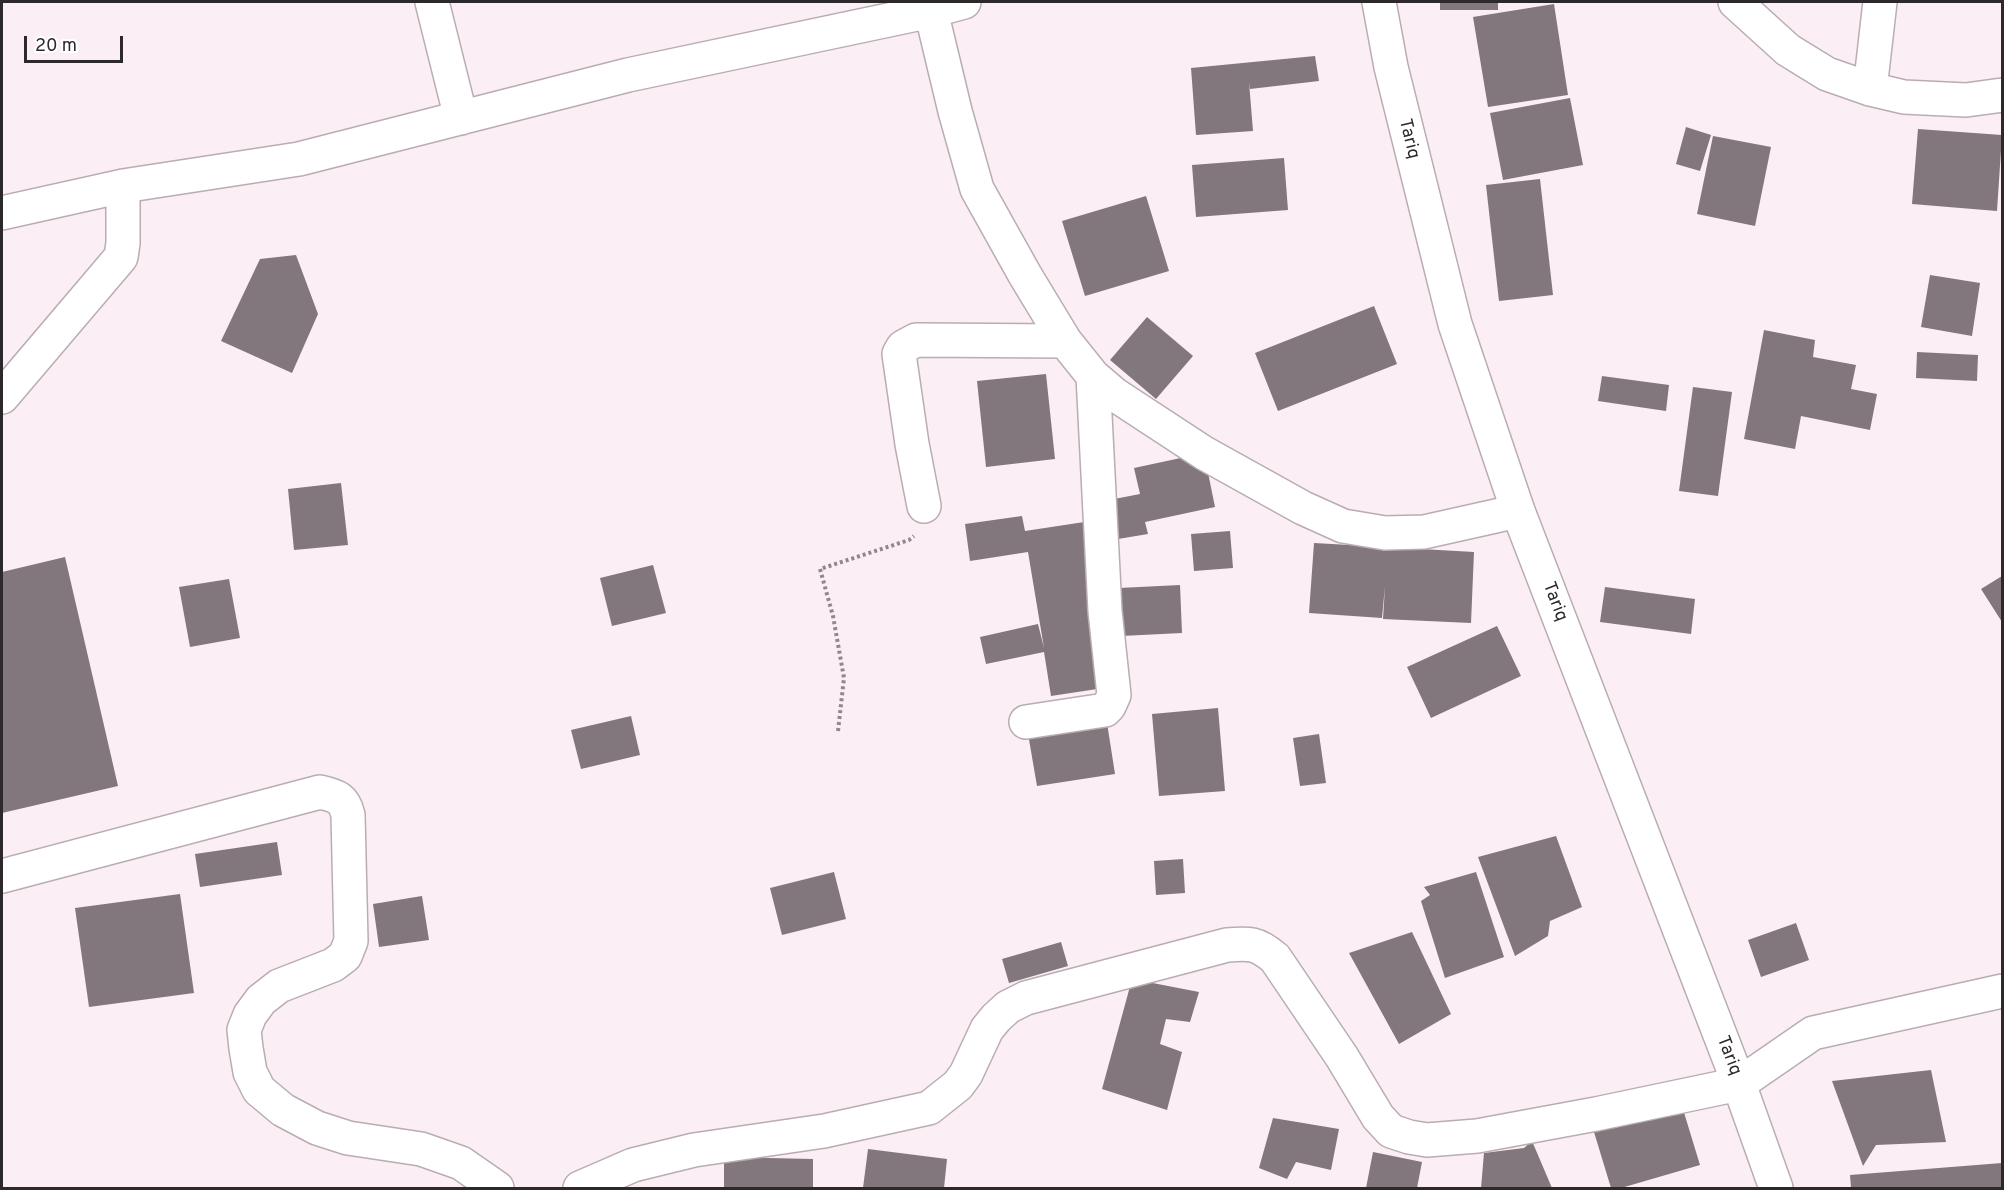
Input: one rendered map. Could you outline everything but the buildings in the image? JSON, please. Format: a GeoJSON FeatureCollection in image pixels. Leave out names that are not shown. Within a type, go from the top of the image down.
{"type":"FeatureCollection","features":[{"type":"Feature","properties":{"kind":"street"},"geometry":{"type":"LineString","coordinates":[[432,2],[460,118]]}},
{"type":"Feature","properties":{"kind":"street"},"geometry":{"type":"LineString","coordinates":[[2,213],[123,186],[299,159],[628,75],[964,2]]}},
{"type":"Feature","properties":{"kind":"street","name":"Tariq"},"geometry":{"type":"LineString","coordinates":[[1379,2],[1390,68],[1455,324],[1518,511],[1739,1084],[1776,1188]]}},
{"type":"Feature","properties":{"kind":"street"},"geometry":{"type":"LineString","coordinates":[[1735,2],[1788,50],[1827,74],[1870,89],[1904,97],[1966,100],[2002,95]]}},
{"type":"Feature","properties":{"kind":"street"},"geometry":{"type":"LineString","coordinates":[[1870,89],[1880,2]]}},
{"type":"Feature","properties":{"kind":"street"},"geometry":{"type":"LineString","coordinates":[[930,11],[977,189],[1025,275],[1065,340],[1093,376],[1114,394],[1204,453],[1303,508],[1343,526],[1385,533],[1424,532],[1518,511]]}},
{"type":"Feature","properties":{"kind":"street"},"geometry":{"type":"LineString","coordinates":[[2,397],[121,257],[123,186]]}},
{"type":"Feature","properties":{"kind":"street"},"geometry":{"type":"LineString","coordinates":[[924,506],[899,354],[903,347],[916,340],[1065,340]]}},
{"type":"Feature","properties":{"kind":"street"},"geometry":{"type":"LineString","coordinates":[[1026,722],[1105,710],[1114,695],[1105,611],[1093,376]]}},
{"type":"Feature","properties":{"kind":"street"},"geometry":{"type":"LineString","coordinates":[[2,876],[320,792],[334,795],[345,803],[348,815],[351,940],[345,956],[333,965],[279,986],[261,1000],[250,1015],[244,1030],[249,1072],[259,1090],[282,1110],[317,1128],[348,1138],[421,1149],[461,1163],[497,1188]]}},
{"type":"Feature","properties":{"kind":"street"},"geometry":{"type":"LineString","coordinates":[[600,1184],[633,1165],[694,1150],[824,1131],[929,1108],[958,1085],[966,1074],[987,1029],[1008,1007],[1026,998],[1227,945],[1247,943],[1262,947],[1275,958],[1342,1057],[1378,1117],[1391,1131],[1427,1140],[1477,1136],[1739,1084],[1813,1033],[2002,991]]}},
{"type":"Feature","properties":{"kind":"path"},"geometry":{"type":"LineString","coordinates":[[838,731],[844,678],[833,616],[820,569],[909,540],[922,529],[924,506]]}}]}
